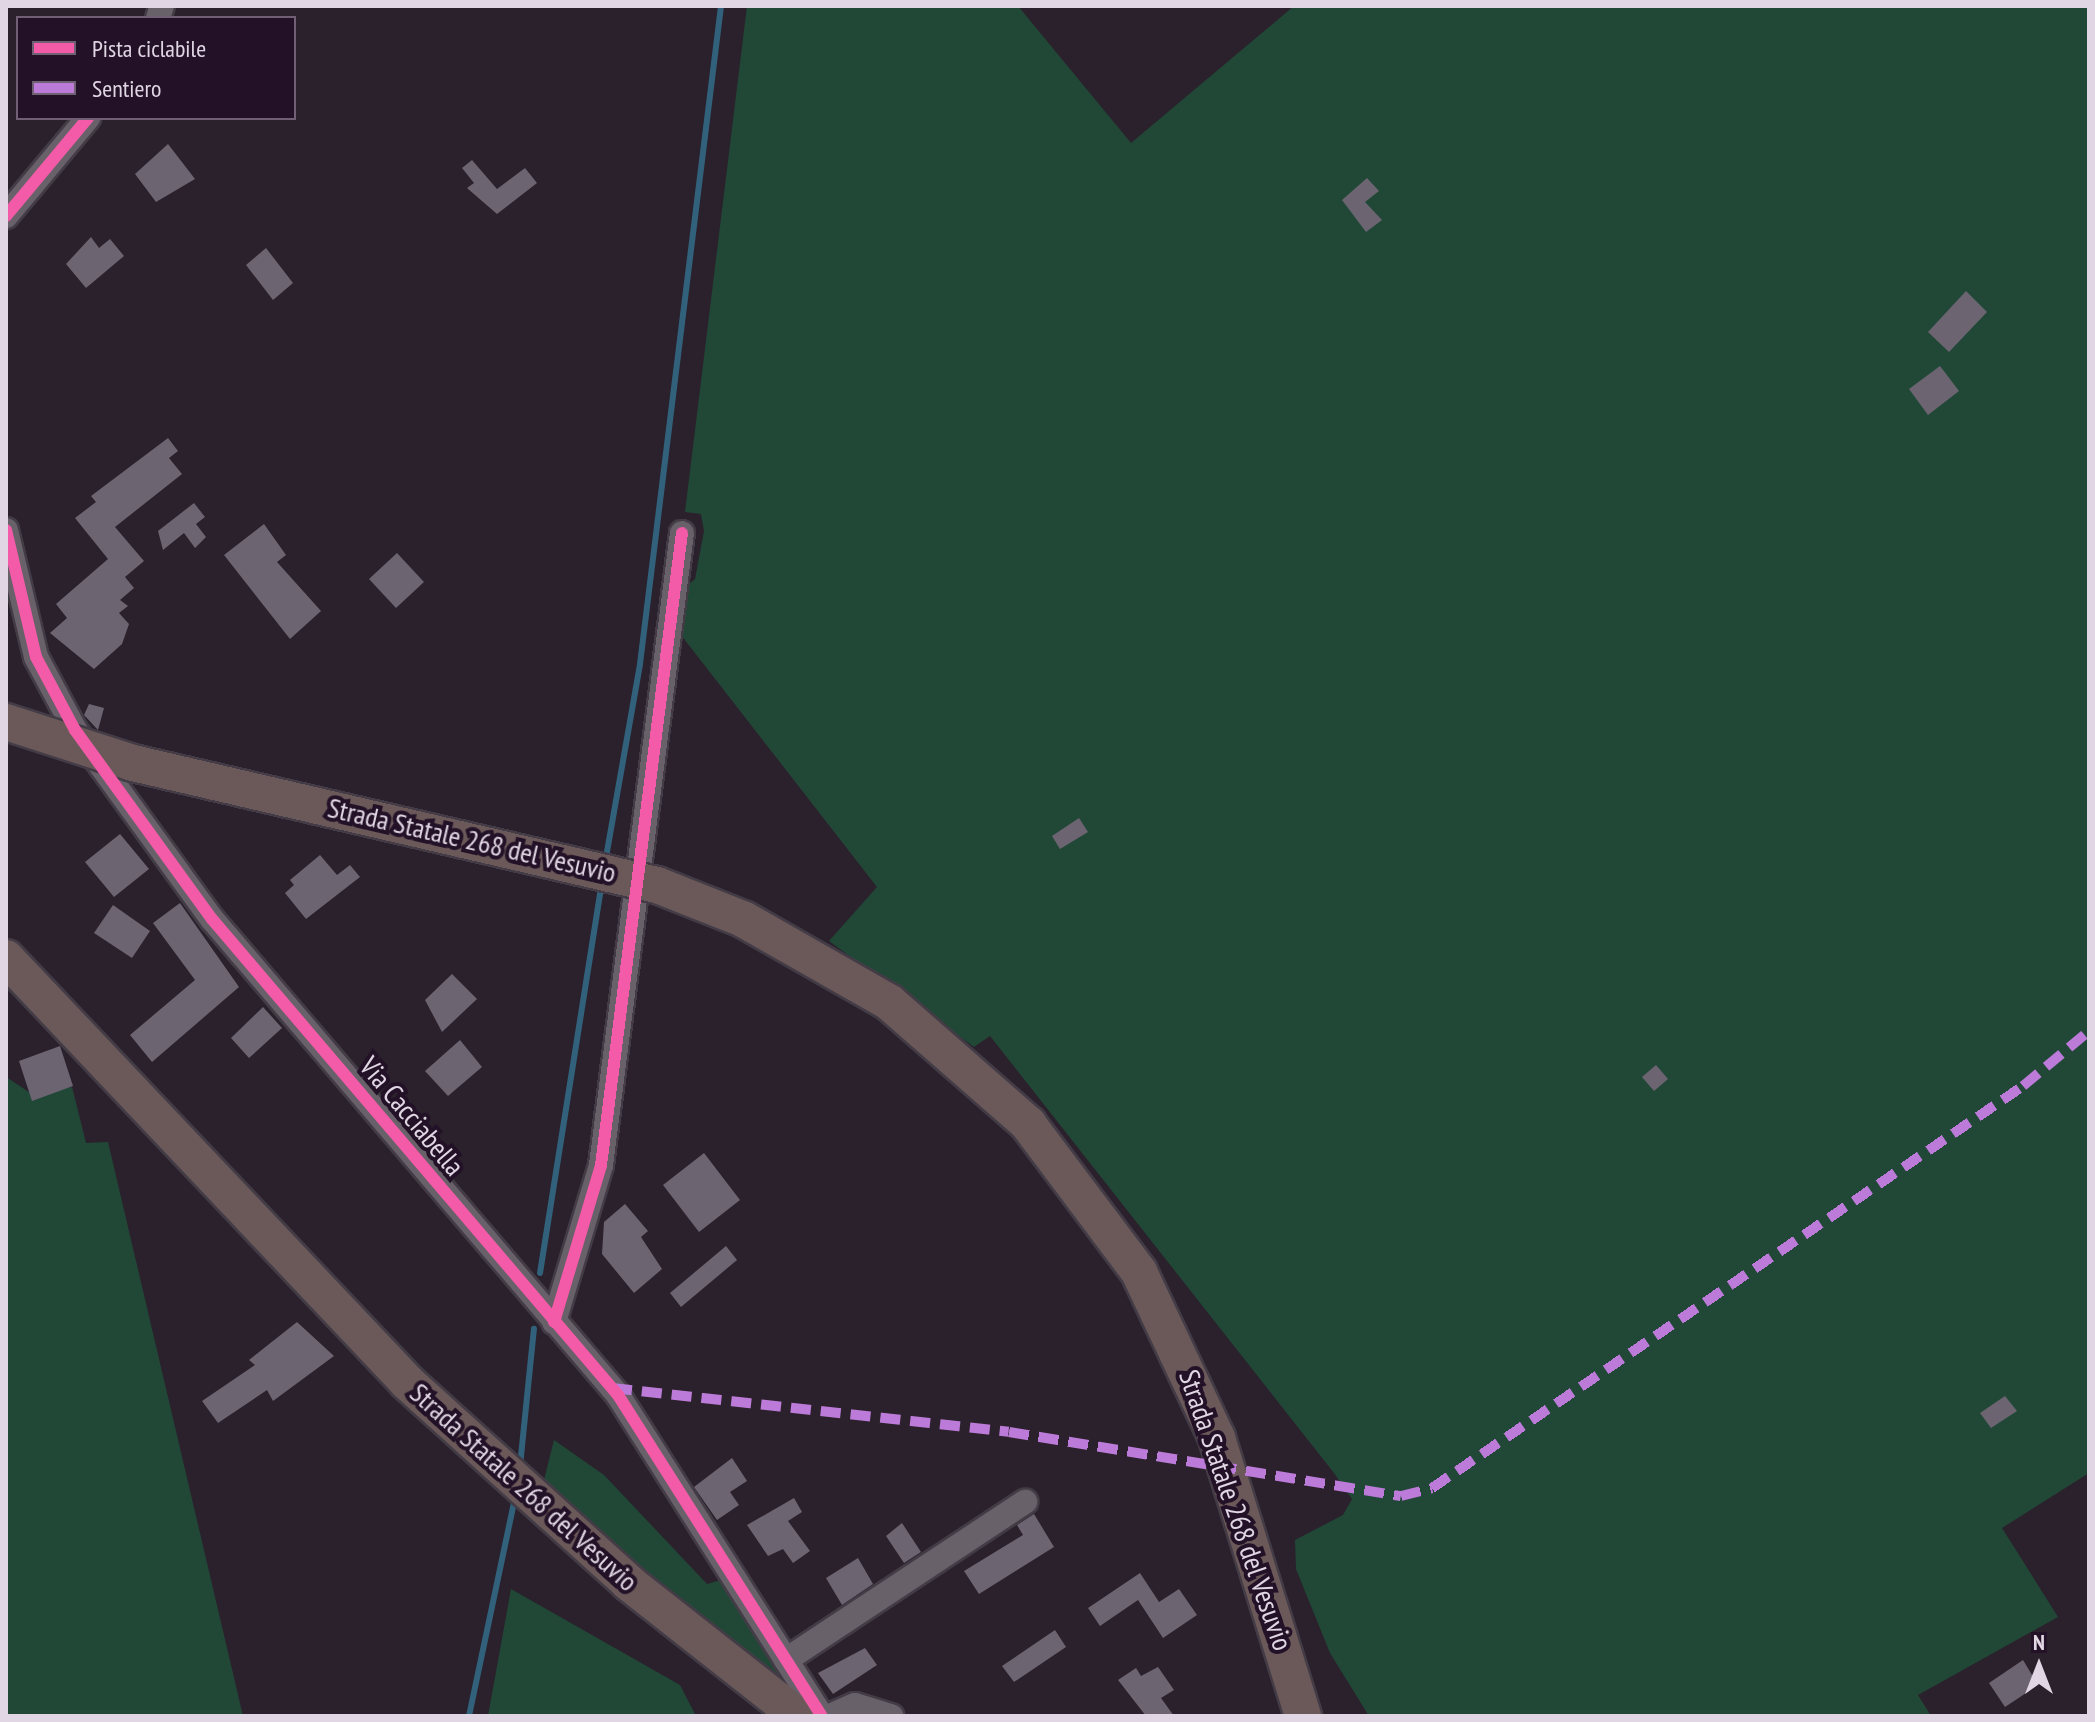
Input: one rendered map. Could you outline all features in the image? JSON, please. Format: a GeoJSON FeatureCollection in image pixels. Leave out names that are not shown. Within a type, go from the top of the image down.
{"type":"FeatureCollection","features":[{"type":"Feature","properties":{"kind":"highway","name":"Strada Statale 268 del Vesuvio"},"geometry":{"type":"LineString","coordinates":[[6,722],[133,763],[508,844],[657,885],[757,926],[890,1003],[1028,1124],[1139,1272],[1217,1438],[1303,1716]]}},
{"type":"Feature","properties":{"kind":"highway","name":"Strada Statale 268 del Vesuvio"},"geometry":{"type":"LineString","coordinates":[[6,958],[218,1185],[491,1462],[798,1716]]}},
{"type":"Feature","properties":{"kind":"street"},"geometry":{"type":"LineString","coordinates":[[6,216],[86,120]]}},
{"type":"Feature","properties":{"kind":"street","name":"Via Cacciabella"},"geometry":{"type":"LineString","coordinates":[[6,530],[9,561],[36,657],[75,730],[212,919],[618,1395],[822,1716]]}},
{"type":"Feature","properties":{"kind":"street"},"geometry":{"type":"LineString","coordinates":[[554,1322],[601,1165],[682,533]]}},
{"type":"Feature","properties":{"kind":"street"},"geometry":{"type":"LineString","coordinates":[[786,1660],[1025,1502]]}},
{"type":"Feature","properties":{"kind":"street"},"geometry":{"type":"LineString","coordinates":[[830,1716],[855,1705],[891,1716]]}},
{"type":"Feature","properties":{"kind":"green space"},"geometry":{"type":"Polygon","coordinates":[[[747,6],[1018,6],[1131,143],[1294,6],[2089,6],[2089,1473],[2002,1528],[2058,1617],[1918,1695],[1931,1716],[1369,1716],[1330,1653],[1296,1569],[1295,1540],[1343,1515],[1352,1499],[1334,1473],[990,1036],[974,1047],[829,941],[877,887],[681,635],[682,590],[695,579],[704,531],[701,514],[685,512],[747,6]]]}},
{"type":"Feature","properties":{"kind":"green space"},"geometry":{"type":"Polygon","coordinates":[[[6,1077],[32,1094],[72,1087],[86,1143],[108,1142],[243,1716],[6,1716],[6,1077]]]}},
{"type":"Feature","properties":{"kind":"green space"},"geometry":{"type":"Polygon","coordinates":[[[554,1440],[604,1475],[707,1584],[724,1579],[812,1710],[542,1488],[554,1440]]]}},
{"type":"Feature","properties":{"kind":"green space"},"geometry":{"type":"Polygon","coordinates":[[[511,1589],[680,1685],[696,1716],[488,1716],[511,1589]]]}},
{"type":"Feature","properties":{"kind":"building"},"geometry":{"type":"Polygon","coordinates":[[[168,144],[195,179],[156,202],[135,174],[168,144]]]}},
{"type":"Feature","properties":{"kind":"building"},"geometry":{"type":"Polygon","coordinates":[[[472,160],[497,189],[525,168],[537,183],[497,214],[467,188],[474,183],[462,168],[472,160]]]}},
{"type":"Feature","properties":{"kind":"building"},"geometry":{"type":"Polygon","coordinates":[[[1367,178],[1379,191],[1365,202],[1382,220],[1366,232],[1342,200],[1367,178]]]}},
{"type":"Feature","properties":{"kind":"building"},"geometry":{"type":"Polygon","coordinates":[[[91,237],[99,248],[110,239],[124,256],[86,288],[66,264],[91,237]]]}},
{"type":"Feature","properties":{"kind":"building"},"geometry":{"type":"Polygon","coordinates":[[[266,248],[293,283],[273,300],[246,265],[266,248]]]}},
{"type":"Feature","properties":{"kind":"building"},"geometry":{"type":"Polygon","coordinates":[[[1966,291],[1987,312],[1949,352],[1928,332],[1966,291]]]}},
{"type":"Feature","properties":{"kind":"building"},"geometry":{"type":"Polygon","coordinates":[[[1940,366],[1959,391],[1928,415],[1909,389],[1940,366]]]}},
{"type":"Feature","properties":{"kind":"building"},"geometry":{"type":"Polygon","coordinates":[[[168,438],[178,451],[169,458],[182,474],[115,527],[144,561],[125,577],[134,588],[120,600],[128,606],[119,613],[129,624],[122,644],[94,669],[50,633],[67,618],[56,604],[108,559],[75,518],[96,502],[91,496],[168,438]]]}},
{"type":"Feature","properties":{"kind":"building"},"geometry":{"type":"Polygon","coordinates":[[[194,503],[205,517],[196,524],[206,537],[195,548],[184,533],[163,550],[158,531],[194,503]]]}},
{"type":"Feature","properties":{"kind":"building"},"geometry":{"type":"Polygon","coordinates":[[[264,524],[286,555],[277,562],[321,611],[290,639],[224,555],[264,524]]]}},
{"type":"Feature","properties":{"kind":"building"},"geometry":{"type":"Polygon","coordinates":[[[397,553],[424,582],[396,608],[369,579],[397,553]]]}},
{"type":"Feature","properties":{"kind":"building"},"geometry":{"type":"Polygon","coordinates":[[[89,704],[104,708],[98,730],[84,715],[89,704]]]}},
{"type":"Feature","properties":{"kind":"building"},"geometry":{"type":"Polygon","coordinates":[[[1079,818],[1088,832],[1060,849],[1052,836],[1079,818]]]}},
{"type":"Feature","properties":{"kind":"building"},"geometry":{"type":"Polygon","coordinates":[[[120,834],[149,869],[114,897],[85,862],[120,834]]]}},
{"type":"Feature","properties":{"kind":"building"},"geometry":{"type":"Polygon","coordinates":[[[320,855],[337,875],[350,865],[360,877],[306,919],[285,893],[294,885],[290,880],[320,855]]]}},
{"type":"Feature","properties":{"kind":"building"},"geometry":{"type":"Polygon","coordinates":[[[180,903],[239,987],[152,1062],[130,1035],[195,980],[153,923],[180,903]]]}},
{"type":"Feature","properties":{"kind":"building"},"geometry":{"type":"Polygon","coordinates":[[[113,905],[150,931],[132,958],[94,933],[113,905]]]}},
{"type":"Feature","properties":{"kind":"building"},"geometry":{"type":"Polygon","coordinates":[[[452,974],[477,999],[442,1032],[425,1000],[452,974]]]}},
{"type":"Feature","properties":{"kind":"building"},"geometry":{"type":"Polygon","coordinates":[[[263,1007],[282,1028],[249,1058],[231,1038],[263,1007]]]}},
{"type":"Feature","properties":{"kind":"building"},"geometry":{"type":"Polygon","coordinates":[[[460,1040],[482,1067],[448,1096],[425,1071],[460,1040]]]}},
{"type":"Feature","properties":{"kind":"building"},"geometry":{"type":"Polygon","coordinates":[[[60,1046],[73,1086],[32,1101],[19,1061],[60,1046]]]}},
{"type":"Feature","properties":{"kind":"building"},"geometry":{"type":"Polygon","coordinates":[[[1656,1065],[1668,1079],[1654,1091],[1642,1077],[1656,1065]]]}},
{"type":"Feature","properties":{"kind":"building"},"geometry":{"type":"Polygon","coordinates":[[[704,1153],[740,1200],[699,1232],[663,1185],[704,1153]]]}},
{"type":"Feature","properties":{"kind":"building"},"geometry":{"type":"Polygon","coordinates":[[[625,1204],[648,1231],[641,1237],[662,1269],[634,1293],[602,1254],[604,1222],[625,1204]]]}},
{"type":"Feature","properties":{"kind":"building"},"geometry":{"type":"Polygon","coordinates":[[[726,1246],[737,1260],[681,1307],[670,1293],[726,1246]]]}},
{"type":"Feature","properties":{"kind":"building"},"geometry":{"type":"Polygon","coordinates":[[[297,1322],[334,1356],[273,1401],[267,1390],[218,1423],[202,1401],[255,1365],[249,1360],[297,1322]]]}},
{"type":"Feature","properties":{"kind":"building"},"geometry":{"type":"Polygon","coordinates":[[[2005,1396],[2017,1411],[1991,1428],[1980,1413],[2005,1396]]]}},
{"type":"Feature","properties":{"kind":"building"},"geometry":{"type":"Polygon","coordinates":[[[732,1458],[747,1481],[730,1492],[739,1505],[717,1520],[694,1487],[732,1458]]]}},
{"type":"Feature","properties":{"kind":"building"},"geometry":{"type":"Polygon","coordinates":[[[794,1498],[802,1512],[788,1521],[810,1551],[793,1563],[783,1549],[768,1556],[747,1525],[794,1498]]]}},
{"type":"Feature","properties":{"kind":"building"},"geometry":{"type":"Polygon","coordinates":[[[1034,1514],[1054,1547],[979,1594],[964,1571],[1023,1535],[1017,1525],[1034,1514]]]}},
{"type":"Feature","properties":{"kind":"building"},"geometry":{"type":"Polygon","coordinates":[[[902,1523],[921,1552],[904,1563],[886,1536],[902,1523]]]}},
{"type":"Feature","properties":{"kind":"building"},"geometry":{"type":"Polygon","coordinates":[[[858,1558],[873,1584],[842,1605],[826,1578],[858,1558]]]}},
{"type":"Feature","properties":{"kind":"building"},"geometry":{"type":"Polygon","coordinates":[[[1140,1573],[1159,1602],[1179,1589],[1197,1615],[1163,1638],[1138,1600],[1100,1626],[1088,1608],[1140,1573]]]}},
{"type":"Feature","properties":{"kind":"building"},"geometry":{"type":"Polygon","coordinates":[[[1055,1630],[1066,1647],[1014,1682],[1002,1666],[1055,1630]]]}},
{"type":"Feature","properties":{"kind":"building"},"geometry":{"type":"Polygon","coordinates":[[[865,1648],[877,1665],[833,1694],[818,1673],[865,1648]]]}},
{"type":"Feature","properties":{"kind":"building"},"geometry":{"type":"Polygon","coordinates":[[[2023,1660],[2038,1685],[2005,1707],[1989,1683],[2023,1660]]]}},
{"type":"Feature","properties":{"kind":"building"},"geometry":{"type":"Polygon","coordinates":[[[1158,1667],[1174,1690],[1161,1698],[1174,1716],[1146,1716],[1118,1680],[1136,1668],[1141,1676],[1158,1667]]]}},
{"type":"Feature","properties":{"kind":"waterway"},"geometry":{"type":"LineString","coordinates":[[605,863],[640,664],[721,6]]}},
{"type":"Feature","properties":{"kind":"waterway"},"geometry":{"type":"LineString","coordinates":[[540,1273],[601,886]]}},
{"type":"Feature","properties":{"kind":"waterway"},"geometry":{"type":"LineString","coordinates":[[520,1466],[534,1329]]}},
{"type":"Feature","properties":{"kind":"waterway"},"geometry":{"type":"LineString","coordinates":[[469,1716],[515,1497]]}},
{"type":"Feature","properties":{"kind":"marked path"},"geometry":{"type":"LineString","coordinates":[[612,1388],[1009,1432],[1401,1496],[1432,1488],[2023,1086],[2089,1031]]}},
{"type":"Feature","properties":{"kind":"cycle path"},"geometry":{"type":"LineString","coordinates":[[6,216],[86,120]]}},
{"type":"Feature","properties":{"kind":"cycle path"},"geometry":{"type":"LineString","coordinates":[[6,530],[36,657],[75,730],[212,919],[618,1395],[822,1716]]}},
{"type":"Feature","properties":{"kind":"cycle path"},"geometry":{"type":"LineString","coordinates":[[554,1322],[601,1165],[682,533]]}}]}
